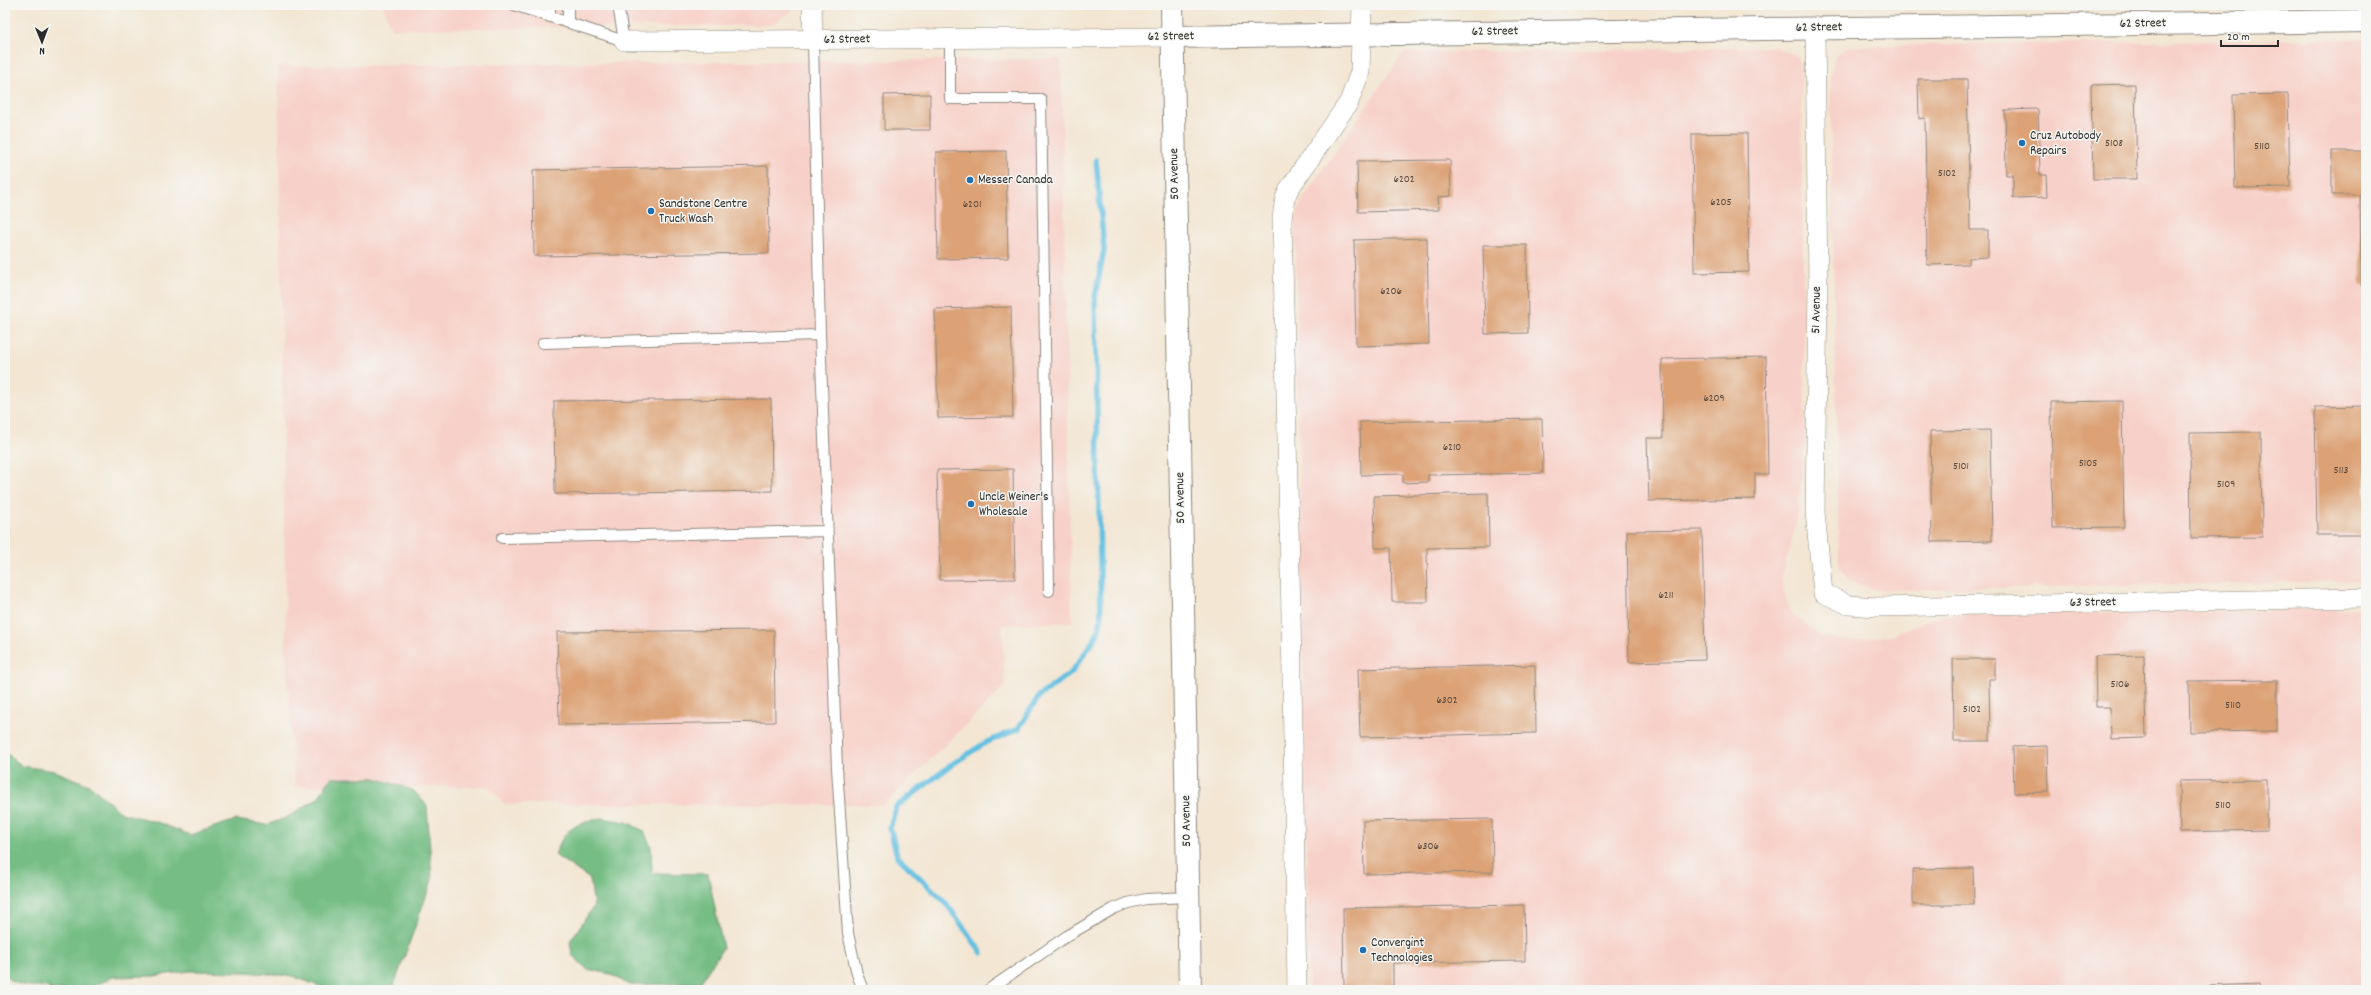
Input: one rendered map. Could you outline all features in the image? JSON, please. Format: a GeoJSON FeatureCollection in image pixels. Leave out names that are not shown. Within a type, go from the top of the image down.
{"type":"FeatureCollection","features":[{"type":"Feature","properties":{"kind":"main road","name":"50 Avenue"},"geometry":{"type":"LineString","coordinates":[[1172,5],[1190,990]]}},
{"type":"Feature","properties":{"kind":"main road","name":"62 Street"},"geometry":{"type":"LineString","coordinates":[[1172,37],[2366,21]]}},
{"type":"Feature","properties":{"kind":"street"},"geometry":{"type":"LineString","coordinates":[[812,5],[813,41]]}},
{"type":"Feature","properties":{"kind":"street"},"geometry":{"type":"LineString","coordinates":[[1297,990],[1292,615],[1282,218],[1285,198],[1289,189],[1349,102],[1360,72],[1362,5]]}},
{"type":"Feature","properties":{"kind":"street","name":"51 Avenue"},"geometry":{"type":"LineString","coordinates":[[1816,28],[1818,286],[1815,512],[1823,593]]}},
{"type":"Feature","properties":{"kind":"street","name":"62 Street"},"geometry":{"type":"LineString","coordinates":[[624,41],[813,41],[1172,37]]}},
{"type":"Feature","properties":{"kind":"street","name":"63 Street"},"geometry":{"type":"LineString","coordinates":[[1823,593],[1849,605],[1876,607],[2366,598]]}},
{"type":"Feature","properties":{"kind":"lane"},"geometry":{"type":"LineString","coordinates":[[514,5],[624,41],[618,5]]}},
{"type":"Feature","properties":{"kind":"lane"},"geometry":{"type":"LineString","coordinates":[[550,5],[550,18]]}},
{"type":"Feature","properties":{"kind":"lane"},"geometry":{"type":"LineString","coordinates":[[568,5],[568,23]]}},
{"type":"Feature","properties":{"kind":"lane"},"geometry":{"type":"LineString","coordinates":[[950,39],[950,100],[1041,98],[1049,591]]}},
{"type":"Feature","properties":{"kind":"lane"},"geometry":{"type":"LineString","coordinates":[[813,41],[820,335],[845,896],[850,946],[863,990]]}},
{"type":"Feature","properties":{"kind":"lane"},"geometry":{"type":"LineString","coordinates":[[543,343],[820,335]]}},
{"type":"Feature","properties":{"kind":"lane"},"geometry":{"type":"LineString","coordinates":[[502,538],[828,531]]}},
{"type":"Feature","properties":{"kind":"lane"},"geometry":{"type":"LineString","coordinates":[[988,990],[1067,936],[1113,909],[1128,903],[1146,899],[1188,897]]}},
{"type":"Feature","properties":{"kind":"shaded area"},"geometry":{"type":"Polygon","coordinates":[[[383,5],[794,5],[791,12],[771,25],[391,29],[383,5]]]}},
{"type":"Feature","properties":{"kind":"shaded area"},"geometry":{"type":"Polygon","coordinates":[[[1805,5],[1979,5],[1805,7],[1805,5]]]}},
{"type":"Feature","properties":{"kind":"shaded area"},"geometry":{"type":"Polygon","coordinates":[[[2366,39],[2366,581],[1877,590],[1849,581],[1839,566],[1830,75],[1835,56],[1849,46],[2366,39]]]}},
{"type":"Feature","properties":{"kind":"shaded area"},"geometry":{"type":"Polygon","coordinates":[[[1775,47],[1797,56],[1801,71],[1805,440],[1797,520],[1781,581],[1790,612],[1823,637],[1853,641],[1891,635],[1940,615],[2366,609],[2366,990],[1309,990],[1295,219],[1302,200],[1403,53],[1775,47]]]}},
{"type":"Feature","properties":{"kind":"shaded area"},"geometry":{"type":"Polygon","coordinates":[[[1061,59],[1072,622],[1002,625],[1005,686],[884,805],[504,804],[489,787],[295,786],[286,656],[278,66],[1061,59]]]}},
{"type":"Feature","properties":{"kind":"green space"},"geometry":{"type":"Polygon","coordinates":[[[5,752],[22,766],[55,771],[91,786],[121,813],[157,822],[190,835],[236,820],[267,825],[288,817],[318,798],[331,778],[375,778],[413,790],[427,806],[432,880],[393,988],[330,990],[292,976],[245,972],[190,971],[154,976],[113,977],[94,986],[94,990],[49,990],[49,987],[26,986],[9,979],[5,975],[5,752]]]}},
{"type":"Feature","properties":{"kind":"green space"},"geometry":{"type":"Polygon","coordinates":[[[601,818],[626,822],[644,831],[651,847],[652,873],[708,874],[723,948],[700,983],[630,985],[610,974],[587,969],[572,955],[570,941],[594,906],[590,879],[555,855],[567,833],[577,825],[601,818]]]}},
{"type":"Feature","properties":{"kind":"building"},"geometry":{"type":"Polygon","coordinates":[[[1918,79],[1967,79],[1970,230],[1988,230],[1988,257],[1969,258],[1969,264],[1927,265],[1925,118],[1919,119],[1918,79]]]}},
{"type":"Feature","properties":{"kind":"building"},"geometry":{"type":"Polygon","coordinates":[[[2135,84],[2137,179],[2093,179],[2091,85],[2135,84]]]}},
{"type":"Feature","properties":{"kind":"building"},"geometry":{"type":"Polygon","coordinates":[[[930,94],[930,130],[884,130],[884,95],[930,94]]]}},
{"type":"Feature","properties":{"kind":"building"},"geometry":{"type":"Polygon","coordinates":[[[2288,94],[2290,187],[2235,188],[2233,95],[2288,94]]]}},
{"type":"Feature","properties":{"kind":"building","name":"Cruz Autobody Repairs"},"geometry":{"type":"Polygon","coordinates":[[[2038,109],[2040,175],[2046,175],[2047,197],[2013,198],[2013,175],[2006,175],[2005,110],[2038,109]]]}},
{"type":"Feature","properties":{"kind":"building"},"geometry":{"type":"Polygon","coordinates":[[[1747,133],[1749,272],[1694,273],[1692,134],[1747,133]]]}},
{"type":"Feature","properties":{"kind":"building"},"geometry":{"type":"Polygon","coordinates":[[[1006,151],[1008,258],[938,259],[936,152],[1006,151]]]}},
{"type":"Feature","properties":{"kind":"building"},"geometry":{"type":"Polygon","coordinates":[[[2332,151],[2366,151],[2366,285],[2361,286],[2360,195],[2332,195],[2332,151]]]}},
{"type":"Feature","properties":{"kind":"building"},"geometry":{"type":"Polygon","coordinates":[[[1450,160],[1451,196],[1438,197],[1439,210],[1358,212],[1357,161],[1450,160]]]}},
{"type":"Feature","properties":{"kind":"building","name":"Sandstone Centre Truck Wash"},"geometry":{"type":"Polygon","coordinates":[[[768,166],[769,253],[534,256],[533,170],[768,166]]]}},
{"type":"Feature","properties":{"kind":"building"},"geometry":{"type":"Polygon","coordinates":[[[1427,238],[1429,344],[1356,346],[1354,240],[1427,238]]]}},
{"type":"Feature","properties":{"kind":"building"},"geometry":{"type":"Polygon","coordinates":[[[1483,245],[1527,245],[1528,333],[1485,334],[1483,245]]]}},
{"type":"Feature","properties":{"kind":"building"},"geometry":{"type":"Polygon","coordinates":[[[1011,307],[1013,417],[938,418],[935,309],[1011,307]]]}},
{"type":"Feature","properties":{"kind":"building"},"geometry":{"type":"Polygon","coordinates":[[[1766,357],[1768,474],[1755,474],[1755,499],[1649,501],[1647,438],[1663,438],[1662,359],[1766,357]]]}},
{"type":"Feature","properties":{"kind":"building"},"geometry":{"type":"Polygon","coordinates":[[[771,399],[772,491],[555,494],[554,401],[771,399]]]}},
{"type":"Feature","properties":{"kind":"building"},"geometry":{"type":"Polygon","coordinates":[[[2122,401],[2124,527],[2053,528],[2051,402],[2122,401]]]}},
{"type":"Feature","properties":{"kind":"building"},"geometry":{"type":"Polygon","coordinates":[[[2366,406],[2366,535],[2317,535],[2315,407],[2366,406]]]}},
{"type":"Feature","properties":{"kind":"building"},"geometry":{"type":"Polygon","coordinates":[[[1542,419],[1543,473],[1428,475],[1428,482],[1403,483],[1403,474],[1361,475],[1360,422],[1542,419]]]}},
{"type":"Feature","properties":{"kind":"building"},"geometry":{"type":"Polygon","coordinates":[[[1990,430],[1992,541],[1932,542],[1930,431],[1990,430]]]}},
{"type":"Feature","properties":{"kind":"building"},"geometry":{"type":"Polygon","coordinates":[[[2261,432],[2262,537],[2191,538],[2190,433],[2261,432]]]}},
{"type":"Feature","properties":{"kind":"building"},"geometry":{"type":"Polygon","coordinates":[[[1013,469],[1015,579],[940,580],[937,470],[1013,469]]]}},
{"type":"Feature","properties":{"kind":"building"},"geometry":{"type":"Polygon","coordinates":[[[1488,493],[1489,547],[1427,548],[1428,602],[1392,602],[1391,548],[1375,548],[1374,496],[1488,493]]]}},
{"type":"Feature","properties":{"kind":"building"},"geometry":{"type":"Polygon","coordinates":[[[1702,530],[1705,660],[1629,662],[1627,531],[1702,530]]]}},
{"type":"Feature","properties":{"kind":"building"},"geometry":{"type":"Polygon","coordinates":[[[774,630],[775,722],[559,725],[557,632],[774,630]]]}},
{"type":"Feature","properties":{"kind":"building"},"geometry":{"type":"Polygon","coordinates":[[[2144,655],[2146,738],[2111,739],[2110,707],[2096,707],[2095,656],[2144,655]]]}},
{"type":"Feature","properties":{"kind":"building"},"geometry":{"type":"Polygon","coordinates":[[[1953,659],[1995,659],[1995,679],[1989,679],[1990,741],[1954,741],[1953,659]]]}},
{"type":"Feature","properties":{"kind":"building"},"geometry":{"type":"Polygon","coordinates":[[[1535,665],[1536,733],[1360,737],[1358,669],[1535,665]]]}},
{"type":"Feature","properties":{"kind":"building"},"geometry":{"type":"Polygon","coordinates":[[[2277,680],[2277,731],[2190,732],[2189,681],[2277,680]]]}},
{"type":"Feature","properties":{"kind":"building"},"geometry":{"type":"Polygon","coordinates":[[[2047,746],[2048,792],[2014,793],[2013,747],[2047,746]]]}},
{"type":"Feature","properties":{"kind":"building"},"geometry":{"type":"Polygon","coordinates":[[[2267,780],[2267,830],[2180,832],[2179,781],[2267,780]]]}},
{"type":"Feature","properties":{"kind":"building"},"geometry":{"type":"Polygon","coordinates":[[[1492,819],[1493,872],[1364,874],[1363,821],[1492,819]]]}},
{"type":"Feature","properties":{"kind":"building"},"geometry":{"type":"Polygon","coordinates":[[[1973,868],[1974,905],[1913,905],[1913,869],[1973,868]]]}},
{"type":"Feature","properties":{"kind":"building"},"geometry":{"type":"Polygon","coordinates":[[[1524,905],[1525,961],[1393,963],[1393,990],[1344,990],[1343,908],[1524,905]]]}},
{"type":"Feature","properties":{"kind":"building"},"geometry":{"type":"Polygon","coordinates":[[[2259,984],[2260,990],[2206,990],[2206,986],[2259,984]]]}},
{"type":"Feature","properties":{"kind":"building"},"geometry":{"type":"Polygon","coordinates":[[[2114,987],[2114,990],[2061,990],[2061,988],[2114,987]]]}},
{"type":"Feature","properties":{"kind":"waterway"},"geometry":{"type":"LineString","coordinates":[[982,953],[945,902],[897,856],[890,828],[896,807],[954,763],[985,743],[1018,729],[1039,696],[1072,672],[1097,635],[1101,620],[1095,298],[1104,249],[1096,160]]}},
{"type":"Feature","properties":{"kind":"place","name":"Cruz Autobody Repairs"},"geometry":{"type":"Point","coordinates":[2022,143]}},
{"type":"Feature","properties":{"kind":"place","name":"Messer Canada"},"geometry":{"type":"Point","coordinates":[970,180]}},
{"type":"Feature","properties":{"kind":"place","name":"Sandstone Centre Truck Wash"},"geometry":{"type":"Point","coordinates":[651,211]}},
{"type":"Feature","properties":{"kind":"place","name":"Uncle Weiner's Wholesale"},"geometry":{"type":"Point","coordinates":[971,504]}},
{"type":"Feature","properties":{"kind":"place","name":"Convergint Technologies"},"geometry":{"type":"Point","coordinates":[1363,950]}}]}
